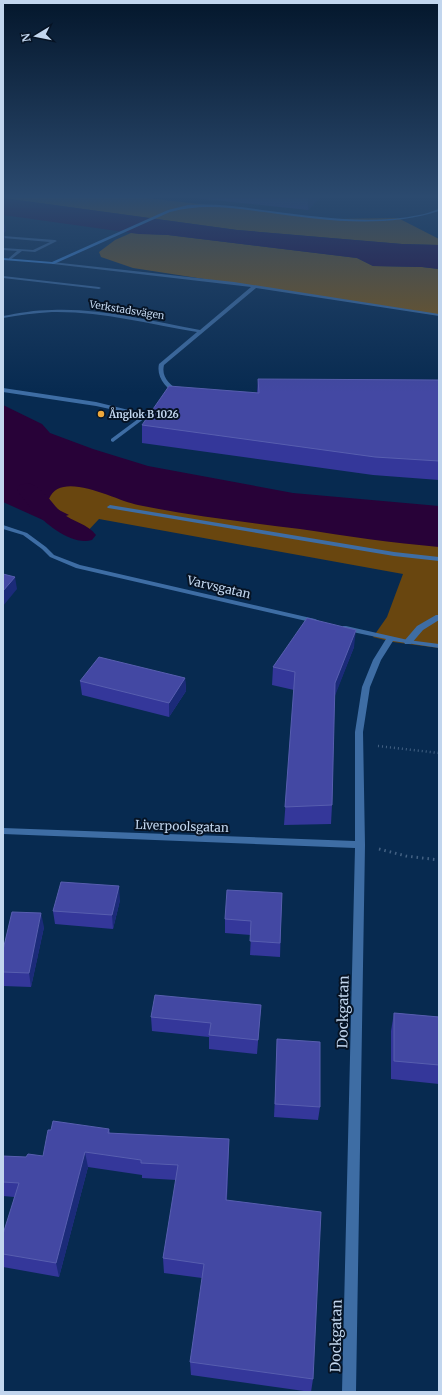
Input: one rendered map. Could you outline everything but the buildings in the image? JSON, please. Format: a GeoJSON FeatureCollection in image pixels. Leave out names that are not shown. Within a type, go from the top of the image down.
{"type":"FeatureCollection","features":[{"type":"Feature","properties":{"kind":"street"},"geometry":{"type":"LineString","coordinates":[[45,263],[255,286],[439,315]]}},
{"type":"Feature","properties":{"kind":"street"},"geometry":{"type":"LineString","coordinates":[[3,277],[99,288]]}},
{"type":"Feature","properties":{"kind":"street"},"geometry":{"type":"LineString","coordinates":[[179,393],[162,378],[160,369],[165,360],[255,286]]}},
{"type":"Feature","properties":{"kind":"street","name":"Verkstadsvägen"},"geometry":{"type":"LineString","coordinates":[[3,316],[36,311],[72,310],[200,331]]}},
{"type":"Feature","properties":{"kind":"street"},"geometry":{"type":"LineString","coordinates":[[3,390],[96,404],[146,415],[113,440]]}},
{"type":"Feature","properties":{"kind":"street"},"geometry":{"type":"LineString","coordinates":[[110,507],[394,554],[439,559]]}},
{"type":"Feature","properties":{"kind":"street","name":"Varvsgatan"},"geometry":{"type":"LineString","coordinates":[[3,527],[25,534],[52,556],[78,567],[325,623]]}},
{"type":"Feature","properties":{"kind":"street"},"geometry":{"type":"LineString","coordinates":[[408,642],[420,628],[439,617]]}},
{"type":"Feature","properties":{"kind":"street"},"geometry":{"type":"LineString","coordinates":[[340,627],[390,639],[439,646]]}},
{"type":"Feature","properties":{"kind":"street","name":"Dockgatan"},"geometry":{"type":"LineString","coordinates":[[349,1392],[360,845],[359,743],[366,687],[377,660],[390,639]]}},
{"type":"Feature","properties":{"kind":"street","name":"Liverpoolsgatan"},"geometry":{"type":"LineString","coordinates":[[3,830],[360,845]]}},
{"type":"Feature","properties":{"kind":"path"},"geometry":{"type":"LineString","coordinates":[[359,743],[439,753]]}},
{"type":"Feature","properties":{"kind":"path"},"geometry":{"type":"LineString","coordinates":[[360,845],[406,856],[439,860]]}},
{"type":"Feature","properties":{"kind":"shaded area"},"geometry":{"type":"Polygon","coordinates":[[[119,263],[367,263],[373,266],[422,267],[439,269],[439,315],[133,268],[119,263]]]}},
{"type":"Feature","properties":{"kind":"shaded area"},"geometry":{"type":"Polygon","coordinates":[[[367,263],[439,263],[439,269],[422,267],[373,266],[367,263]]]}},
{"type":"Feature","properties":{"kind":"shaded area"},"geometry":{"type":"Polygon","coordinates":[[[3,405],[42,424],[50,433],[93,449],[148,466],[293,493],[439,506],[439,547],[370,539],[178,512],[138,505],[90,489],[77,487],[65,487],[55,490],[49,499],[55,508],[69,515],[55,519],[54,525],[3,502],[3,405]]]}},
{"type":"Feature","properties":{"kind":"shaded area"},"geometry":{"type":"Polygon","coordinates":[[[17,480],[439,520],[439,648],[393,642],[373,637],[387,617],[403,574],[99,519],[84,535],[55,519],[17,480]]]}},
{"type":"Feature","properties":{"kind":"waterway"},"geometry":{"type":"LineString","coordinates":[[28,490],[55,519],[84,535]]}},
{"type":"Feature","properties":{"kind":"place","name":"Ånglok B 1026"},"geometry":{"type":"Point","coordinates":[101,414]}}]}
